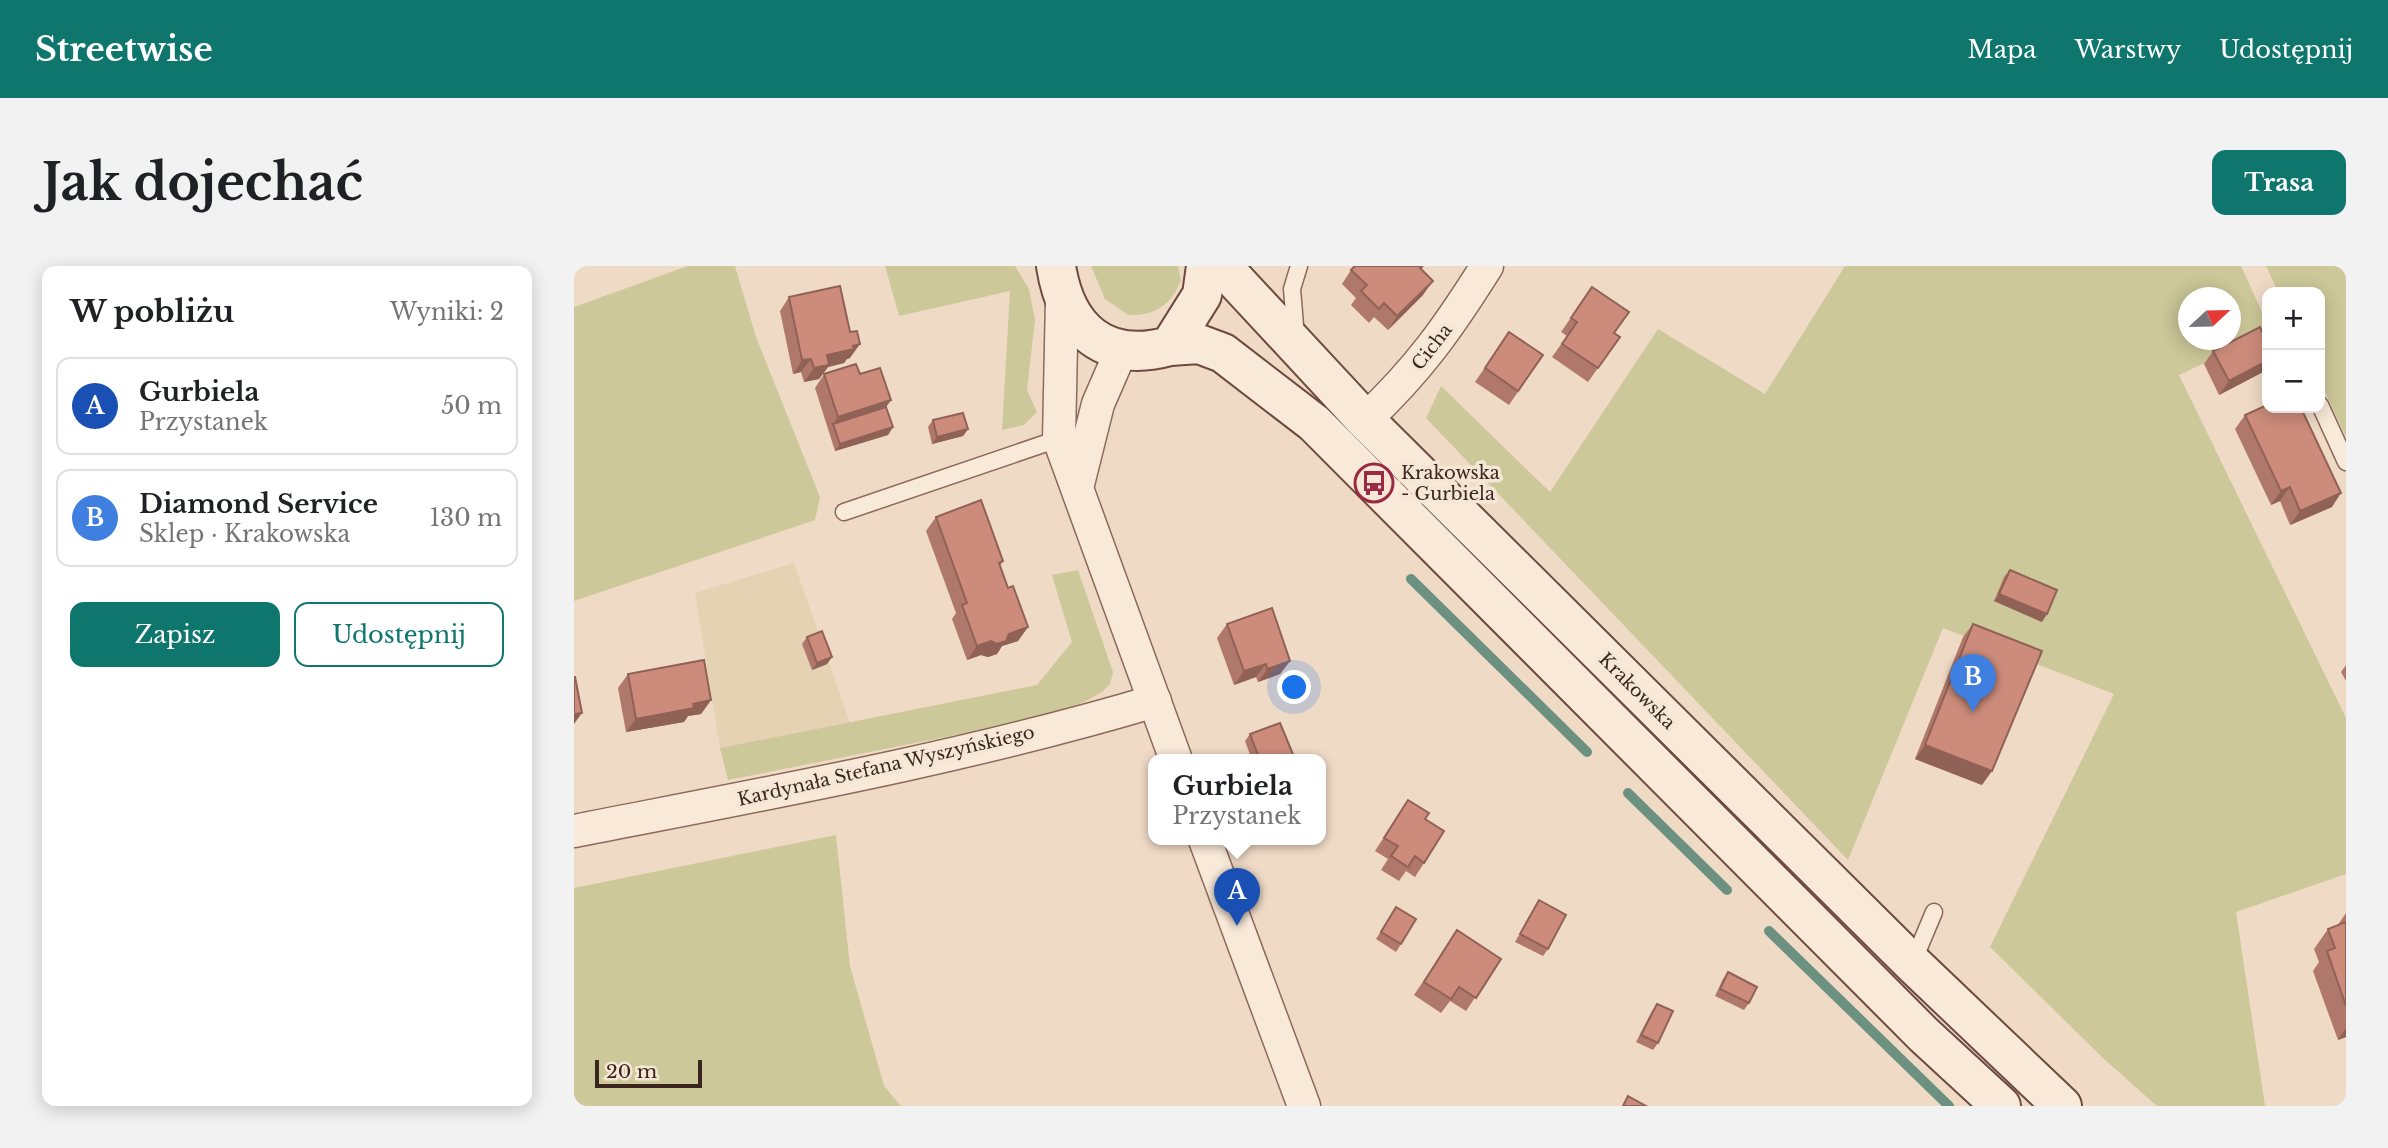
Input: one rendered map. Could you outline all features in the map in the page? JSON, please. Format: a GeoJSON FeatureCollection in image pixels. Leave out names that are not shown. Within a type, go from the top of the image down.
{"type":"FeatureCollection","features":[{"type":"Feature","properties":{"kind":"main road"},"geometry":{"type":"LineString","coordinates":[[1170,346],[1202,295],[1206,266]]}},
{"type":"Feature","properties":{"kind":"main road","name":"Krakowska"},"geometry":{"type":"LineString","coordinates":[[1222,266],[1297,350],[1365,420],[1913,964],[2062,1106]]}},
{"type":"Feature","properties":{"kind":"main road"},"geometry":{"type":"LineString","coordinates":[[1056,277],[1078,324],[1098,342],[1121,351],[1147,352],[1170,346],[1199,344],[1223,353],[1314,423],[1924,1035],[2001,1106]]}},
{"type":"Feature","properties":{"kind":"street","name":"Cicha"},"geometry":{"type":"LineString","coordinates":[[1365,420],[1417,369],[1442,337],[1487,266]]}},
{"type":"Feature","properties":{"kind":"street"},"geometry":{"type":"LineString","coordinates":[[1056,277],[1059,439],[1078,484],[1174,754]]}},
{"type":"Feature","properties":{"kind":"street"},"geometry":{"type":"LineString","coordinates":[[1078,484],[1091,430],[1121,351]]}},
{"type":"Feature","properties":{"kind":"street","name":"Kardynała Stefana Wyszyńskiego"},"geometry":{"type":"LineString","coordinates":[[574,831],[852,778],[1098,718],[1155,701]]}},
{"type":"Feature","properties":{"kind":"street"},"geometry":{"type":"LineString","coordinates":[[1207,845],[1304,1106]]}},
{"type":"Feature","properties":{"kind":"lane"},"geometry":{"type":"LineString","coordinates":[[1297,350],[1292,289],[1299,266]]}},
{"type":"Feature","properties":{"kind":"lane"},"geometry":{"type":"LineString","coordinates":[[2324,413],[2346,462]]}},
{"type":"Feature","properties":{"kind":"lane"},"geometry":{"type":"LineString","coordinates":[[844,512],[1091,430]]}},
{"type":"Feature","properties":{"kind":"lane"},"geometry":{"type":"LineString","coordinates":[[1913,964],[1934,912]]}},
{"type":"Feature","properties":{"kind":"shaded area"},"geometry":{"type":"Polygon","coordinates":[[[688,266],[735,266],[756,337],[820,497],[815,520],[574,601],[574,307],[688,266]]]}},
{"type":"Feature","properties":{"kind":"shaded area"},"geometry":{"type":"Polygon","coordinates":[[[885,266],[1015,266],[1029,289],[1035,320],[1027,390],[1037,412],[1024,425],[1002,430],[1010,291],[899,316],[885,266]]]}},
{"type":"Feature","properties":{"kind":"shaded area"},"geometry":{"type":"Polygon","coordinates":[[[1091,266],[1178,266],[1181,280],[1173,296],[1161,307],[1146,313],[1128,315],[1105,299],[1091,266]]]}},
{"type":"Feature","properties":{"kind":"shaded area"},"geometry":{"type":"Polygon","coordinates":[[[1845,266],[2241,266],[2262,312],[2262,336],[2241,346],[2241,287],[2178,287],[2178,350],[2233,350],[2179,375],[2346,718],[2346,874],[2236,912],[2265,1106],[2157,1106],[2104,1059],[1990,947],[2114,694],[1943,628],[1848,860],[1426,418],[1441,386],[1550,492],[1658,329],[1765,394],[1845,266]]]}},
{"type":"Feature","properties":{"kind":"shaded area"},"geometry":{"type":"Polygon","coordinates":[[[2266,266],[2346,266],[2346,437],[2325,392],[2325,287],[2276,287],[2266,266]]]}},
{"type":"Feature","properties":{"kind":"shaded area"},"geometry":{"type":"Polygon","coordinates":[[[794,563],[850,723],[720,748],[695,593],[794,563]]]}},
{"type":"Feature","properties":{"kind":"shaded area"},"geometry":{"type":"Polygon","coordinates":[[[1078,570],[1113,672],[1110,684],[1102,692],[1082,703],[1027,721],[728,780],[720,748],[1037,685],[1072,642],[1052,575],[1078,570]]]}},
{"type":"Feature","properties":{"kind":"shaded area"},"geometry":{"type":"Polygon","coordinates":[[[836,835],[850,966],[884,1086],[901,1106],[574,1106],[574,888],[836,835]]]}},
{"type":"Feature","properties":{"kind":"building"},"geometry":{"type":"Polygon","coordinates":[[[1355,266],[1422,266],[1420,268],[1433,281],[1397,316],[1384,303],[1379,309],[1361,291],[1367,285],[1351,270],[1355,266]]]}},
{"type":"Feature","properties":{"kind":"building"},"geometry":{"type":"Polygon","coordinates":[[[840,286],[850,332],[857,331],[860,344],[853,346],[854,349],[827,355],[829,365],[814,368],[811,359],[802,360],[789,297],[840,286]]]}},
{"type":"Feature","properties":{"kind":"building"},"geometry":{"type":"Polygon","coordinates":[[[1592,287],[1629,312],[1614,333],[1620,337],[1598,368],[1562,344],[1577,322],[1571,318],[1592,287]]]}},
{"type":"Feature","properties":{"kind":"building"},"geometry":{"type":"Polygon","coordinates":[[[2260,327],[2262,364],[2229,381],[2213,351],[2241,350],[2241,337],[2260,327]]]}},
{"type":"Feature","properties":{"kind":"building"},"geometry":{"type":"Polygon","coordinates":[[[1509,332],[1543,355],[1518,391],[1485,368],[1509,332]]]}},
{"type":"Feature","properties":{"kind":"building"},"geometry":{"type":"Polygon","coordinates":[[[856,364],[860,374],[880,368],[891,400],[838,417],[824,374],[856,364]]]}},
{"type":"Feature","properties":{"kind":"building"},"geometry":{"type":"Polygon","coordinates":[[[886,407],[893,427],[840,444],[833,424],[886,407]]]}},
{"type":"Feature","properties":{"kind":"building"},"geometry":{"type":"Polygon","coordinates":[[[2262,407],[2262,413],[2303,413],[2341,493],[2300,511],[2290,487],[2281,491],[2245,415],[2262,407]]]}},
{"type":"Feature","properties":{"kind":"building"},"geometry":{"type":"Polygon","coordinates":[[[963,413],[968,429],[937,437],[933,420],[963,413]]]}},
{"type":"Feature","properties":{"kind":"building"},"geometry":{"type":"Polygon","coordinates":[[[981,500],[1003,561],[999,563],[1008,588],[1013,586],[1028,627],[1009,634],[1006,641],[997,644],[991,641],[977,646],[962,605],[967,603],[936,517],[981,500]]]}},
{"type":"Feature","properties":{"kind":"building"},"geometry":{"type":"Polygon","coordinates":[[[2010,570],[2057,590],[2047,614],[1999,594],[2010,570]]]}},
{"type":"Feature","properties":{"kind":"building"},"geometry":{"type":"Polygon","coordinates":[[[1272,608],[1290,661],[1267,669],[1266,664],[1244,671],[1227,624],[1272,608]]]}},
{"type":"Feature","properties":{"kind":"building"},"geometry":{"type":"Polygon","coordinates":[[[1973,624],[2042,651],[1992,771],[1925,745],[1973,624]]]}},
{"type":"Feature","properties":{"kind":"building"},"geometry":{"type":"Polygon","coordinates":[[[822,631],[832,657],[817,663],[807,637],[822,631]]]}},
{"type":"Feature","properties":{"kind":"building"},"geometry":{"type":"Polygon","coordinates":[[[704,660],[711,700],[693,704],[694,708],[636,719],[628,674],[704,660]]]}},
{"type":"Feature","properties":{"kind":"building"},"geometry":{"type":"Polygon","coordinates":[[[574,677],[582,713],[574,714],[574,677]]]}},
{"type":"Feature","properties":{"kind":"building"},"geometry":{"type":"Polygon","coordinates":[[[1280,723],[1293,754],[1258,754],[1250,734],[1280,723]]]}},
{"type":"Feature","properties":{"kind":"building"},"geometry":{"type":"Polygon","coordinates":[[[1408,800],[1429,813],[1425,819],[1444,831],[1424,863],[1415,856],[1408,867],[1391,856],[1398,846],[1384,838],[1408,800]]]}},
{"type":"Feature","properties":{"kind":"building"},"geometry":{"type":"Polygon","coordinates":[[[1539,900],[1566,915],[1548,949],[1520,934],[1539,900]]]}},
{"type":"Feature","properties":{"kind":"building"},"geometry":{"type":"Polygon","coordinates":[[[1396,907],[1416,919],[1401,944],[1381,932],[1396,907]]]}},
{"type":"Feature","properties":{"kind":"building"},"geometry":{"type":"Polygon","coordinates":[[[2346,922],[2346,1006],[2327,951],[2335,948],[2328,929],[2346,922]]]}},
{"type":"Feature","properties":{"kind":"building"},"geometry":{"type":"Polygon","coordinates":[[[1457,930],[1501,959],[1476,998],[1459,987],[1451,999],[1424,982],[1457,930]]]}},
{"type":"Feature","properties":{"kind":"building"},"geometry":{"type":"Polygon","coordinates":[[[1728,972],[1757,987],[1749,1003],[1720,989],[1728,972]]]}},
{"type":"Feature","properties":{"kind":"building"},"geometry":{"type":"Polygon","coordinates":[[[1657,1004],[1673,1011],[1658,1043],[1641,1035],[1657,1004]]]}},
{"type":"Feature","properties":{"kind":"building"},"geometry":{"type":"Polygon","coordinates":[[[1628,1096],[1646,1106],[1623,1106],[1628,1096]]]}},
{"type":"Feature","properties":{"kind":"waterway"},"geometry":{"type":"LineString","coordinates":[[1411,579],[1587,752]]}},
{"type":"Feature","properties":{"kind":"waterway"},"geometry":{"type":"LineString","coordinates":[[1628,793],[1727,890]]}},
{"type":"Feature","properties":{"kind":"waterway"},"geometry":{"type":"LineString","coordinates":[[1769,931],[1949,1106]]}},
{"type":"Feature","properties":{"kind":"place","name":"Krakowska - Gurbiela"},"geometry":{"type":"Point","coordinates":[1374,483]}},
{"type":"Feature","properties":{"kind":"place","name":"Diamond Service"},"geometry":{"type":"Point","coordinates":[1973,712]}},
{"type":"Feature","properties":{"kind":"place","name":"Gurbiela"},"geometry":{"type":"Point","coordinates":[1237,926]}}]}
